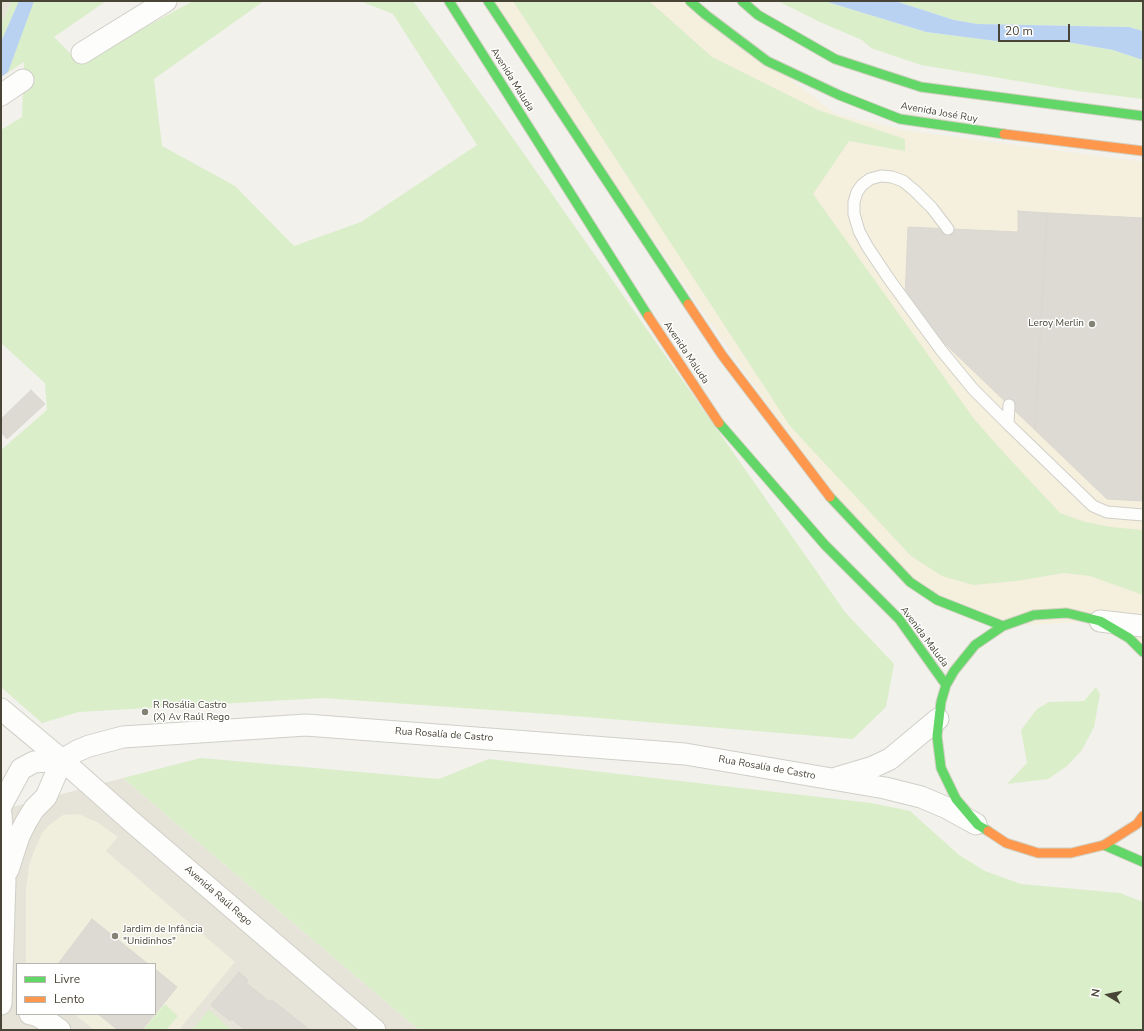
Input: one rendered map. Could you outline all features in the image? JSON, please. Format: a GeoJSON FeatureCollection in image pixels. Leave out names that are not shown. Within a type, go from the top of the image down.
{"type":"FeatureCollection","features":[{"type":"Feature","properties":{"kind":"main road","name":"Avenida Maluda"},"geometry":{"type":"LineString","coordinates":[[449,1],[614,260],[636,298],[716,419],[825,545],[899,619],[946,685]]}},
{"type":"Feature","properties":{"kind":"main road"},"geometry":{"type":"LineString","coordinates":[[488,1],[722,355],[836,504],[910,582],[937,600],[1003,626]]}},
{"type":"Feature","properties":{"kind":"main road","name":"Avenida José Ruy"},"geometry":{"type":"LineString","coordinates":[[690,1],[706,15],[767,61],[839,95],[900,119],[1143,151]]}},
{"type":"Feature","properties":{"kind":"main road"},"geometry":{"type":"LineString","coordinates":[[742,1],[758,15],[835,59],[921,87],[1143,116]]}},
{"type":"Feature","properties":{"kind":"main road"},"geometry":{"type":"LineString","coordinates":[[1143,652],[1129,638],[1100,621],[1068,613],[1034,615],[1003,626],[975,646],[954,671],[946,685],[938,719],[937,736],[941,768],[956,799],[978,825],[1006,843],[1038,853],[1072,853],[1104,845],[1137,824],[1143,816]]}},
{"type":"Feature","properties":{"kind":"main road"},"geometry":{"type":"LineString","coordinates":[[1104,845],[1143,862]]}},
{"type":"Feature","properties":{"kind":"street"},"geometry":{"type":"LineString","coordinates":[[82,53],[166,1]]}},
{"type":"Feature","properties":{"kind":"street"},"geometry":{"type":"LineString","coordinates":[[1,95],[23,80]]}},
{"type":"Feature","properties":{"kind":"street"},"geometry":{"type":"LineString","coordinates":[[1100,621],[1143,626]]}},
{"type":"Feature","properties":{"kind":"street","name":"Avenida Raúl Rego"},"geometry":{"type":"LineString","coordinates":[[1,709],[374,1030]]}},
{"type":"Feature","properties":{"kind":"street","name":"Rua Rosalía de Castro"},"geometry":{"type":"LineString","coordinates":[[829,779],[873,767],[890,759],[938,719]]}},
{"type":"Feature","properties":{"kind":"street","name":"Rua Rosalía de Castro"},"geometry":{"type":"LineString","coordinates":[[62,760],[89,746],[123,737],[306,725],[685,754],[885,788],[921,796],[978,825]]}},
{"type":"Feature","properties":{"kind":"street"},"geometry":{"type":"LineString","coordinates":[[1,806],[21,769],[34,762],[62,760],[46,797],[34,809],[19,836],[5,881]]}},
{"type":"Feature","properties":{"kind":"street"},"geometry":{"type":"LineString","coordinates":[[1,814],[5,881],[1,1004]]}},
{"type":"Feature","properties":{"kind":"street"},"geometry":{"type":"LineString","coordinates":[[1,1011],[16,1012]]}},
{"type":"Feature","properties":{"kind":"street"},"geometry":{"type":"LineString","coordinates":[[36,1015],[60,1030]]}},
{"type":"Feature","properties":{"kind":"lane"},"geometry":{"type":"LineString","coordinates":[[948,229],[932,208],[903,181],[892,177],[881,176],[870,179],[862,185],[857,192],[854,202],[854,214],[859,230],[867,246],[941,350],[973,389],[1093,506],[1106,512],[1143,515]]}},
{"type":"Feature","properties":{"kind":"lane"},"geometry":{"type":"LineString","coordinates":[[1008,424],[1009,405]]}},
{"type":"Feature","properties":{"kind":"shaded area"},"geometry":{"type":"Polygon","coordinates":[[[1,1],[12,1],[1,25],[1,1]]]}},
{"type":"Feature","properties":{"kind":"shaded area"},"geometry":{"type":"Polygon","coordinates":[[[488,1],[690,1],[835,114],[903,130],[1143,162],[1143,652],[1100,621],[1003,626],[937,600],[836,504],[488,1]]]}},
{"type":"Feature","properties":{"kind":"shaded area"},"geometry":{"type":"Polygon","coordinates":[[[123,778],[419,1030],[1,1030],[1,810],[123,778]]]}},
{"type":"Feature","properties":{"kind":"shaded area","name":"Jardim de Infância \"Unidinhos\""},"geometry":{"type":"Polygon","coordinates":[[[63,815],[81,815],[97,822],[118,837],[106,851],[235,962],[179,1030],[94,1030],[75,1015],[156,1015],[156,963],[26,963],[26,888],[29,865],[42,833],[48,826],[63,815]]]}},
{"type":"Feature","properties":{"kind":"green space"},"geometry":{"type":"Polygon","coordinates":[[[12,1],[106,1],[54,37],[80,63],[193,1],[264,1],[154,79],[162,146],[235,186],[294,246],[361,222],[477,145],[393,14],[360,1],[413,1],[503,124],[845,612],[894,664],[886,707],[853,739],[562,715],[323,698],[79,712],[42,723],[1,687],[1,450],[47,410],[45,383],[1,343],[1,130],[22,117],[24,62],[1,77],[1,25],[12,1]]]}},
{"type":"Feature","properties":{"kind":"green space"},"geometry":{"type":"Polygon","coordinates":[[[513,1],[649,1],[712,57],[818,110],[905,139],[905,151],[849,141],[813,194],[974,419],[1060,513],[1085,522],[1111,527],[1143,530],[1143,595],[1090,576],[1064,573],[1017,581],[973,585],[942,576],[911,556],[790,426],[513,1]]]}},
{"type":"Feature","properties":{"kind":"green space"},"geometry":{"type":"Polygon","coordinates":[[[778,1],[824,1],[926,32],[996,41],[1067,42],[1113,50],[1143,60],[1143,99],[1078,91],[921,65],[871,48],[862,40],[820,22],[778,1]]]}},
{"type":"Feature","properties":{"kind":"green space"},"geometry":{"type":"Polygon","coordinates":[[[895,1],[1143,1],[1143,31],[1129,27],[977,24],[954,20],[895,1]]]}},
{"type":"Feature","properties":{"kind":"green space"},"geometry":{"type":"Polygon","coordinates":[[[1096,687],[1100,694],[1094,727],[1082,750],[1067,766],[1048,779],[1007,784],[1027,763],[1021,730],[1037,709],[1049,702],[1084,701],[1096,687]]]}},
{"type":"Feature","properties":{"kind":"green space"},"geometry":{"type":"Polygon","coordinates":[[[201,758],[439,779],[489,759],[871,803],[910,811],[959,855],[985,871],[1021,884],[1120,893],[1143,902],[1143,1030],[419,1030],[123,778],[201,758]]]}},
{"type":"Feature","properties":{"kind":"green space"},"geometry":{"type":"Polygon","coordinates":[[[165,1004],[178,1016],[166,1030],[145,1030],[144,1029],[165,1004]]]}},
{"type":"Feature","properties":{"kind":"green space"},"geometry":{"type":"Polygon","coordinates":[[[209,1010],[232,1030],[192,1030],[209,1010]]]}},
{"type":"Feature","properties":{"kind":"water"},"geometry":{"type":"Polygon","coordinates":[[[19,1],[34,1],[8,72],[1,77],[1,42],[19,1]]]}},
{"type":"Feature","properties":{"kind":"water"},"geometry":{"type":"Polygon","coordinates":[[[824,1],[895,1],[954,20],[977,24],[1129,27],[1143,31],[1143,60],[1113,50],[1067,42],[996,41],[926,32],[824,1]]]}},
{"type":"Feature","properties":{"kind":"building"},"geometry":{"type":"Polygon","coordinates":[[[1018,211],[1047,213],[1035,430],[918,318],[905,299],[908,227],[1018,232],[1018,211]]]}},
{"type":"Feature","properties":{"kind":"building","name":"Leroy Merlin"},"geometry":{"type":"Polygon","coordinates":[[[1047,213],[1143,218],[1143,501],[1107,499],[1035,430],[1047,213]]]}},
{"type":"Feature","properties":{"kind":"building"},"geometry":{"type":"Polygon","coordinates":[[[31,390],[45,404],[7,439],[1,432],[1,419],[31,390]]]}},
{"type":"Feature","properties":{"kind":"building"},"geometry":{"type":"Polygon","coordinates":[[[92,919],[147,963],[59,963],[92,919]]]}},
{"type":"Feature","properties":{"kind":"building"},"geometry":{"type":"Polygon","coordinates":[[[156,970],[177,987],[156,1013],[156,970]]]}},
{"type":"Feature","properties":{"kind":"building"},"geometry":{"type":"Polygon","coordinates":[[[239,972],[248,980],[246,983],[270,1002],[272,1000],[310,1030],[245,1030],[232,1019],[230,1021],[211,1005],[239,972]]]}},
{"type":"Feature","properties":{"kind":"building"},"geometry":{"type":"Polygon","coordinates":[[[99,1015],[154,1015],[142,1030],[118,1030],[99,1015]]]}},
{"type":"Feature","properties":{"kind":"traffic: fast"},"geometry":{"type":"LineString","coordinates":[[449,1],[648,316]]}},
{"type":"Feature","properties":{"kind":"traffic: fast"},"geometry":{"type":"LineString","coordinates":[[488,1],[688,304]]}},
{"type":"Feature","properties":{"kind":"traffic: fast"},"geometry":{"type":"LineString","coordinates":[[690,1],[706,15],[767,61],[839,95],[900,119],[1004,134]]}},
{"type":"Feature","properties":{"kind":"traffic: fast"},"geometry":{"type":"LineString","coordinates":[[742,1],[758,15],[835,59],[921,87],[1143,116]]}},
{"type":"Feature","properties":{"kind":"traffic: fast"},"geometry":{"type":"LineString","coordinates":[[719,423],[825,545],[899,619],[946,685]]}},
{"type":"Feature","properties":{"kind":"traffic: fast"},"geometry":{"type":"LineString","coordinates":[[830,497],[910,582],[937,600],[1003,626]]}},
{"type":"Feature","properties":{"kind":"traffic: fast"},"geometry":{"type":"LineString","coordinates":[[988,831],[978,825],[956,799],[941,768],[937,736],[941,702],[946,685],[954,671],[975,645],[1003,626],[1034,615],[1067,613],[1100,621],[1129,638],[1143,652]]}},
{"type":"Feature","properties":{"kind":"traffic: fast"},"geometry":{"type":"LineString","coordinates":[[1104,845],[1143,862]]}},
{"type":"Feature","properties":{"kind":"traffic: slow"},"geometry":{"type":"LineString","coordinates":[[1004,134],[1143,151]]}},
{"type":"Feature","properties":{"kind":"traffic: slow"},"geometry":{"type":"LineString","coordinates":[[688,304],[722,355],[830,497]]}},
{"type":"Feature","properties":{"kind":"traffic: slow"},"geometry":{"type":"LineString","coordinates":[[648,316],[719,423]]}},
{"type":"Feature","properties":{"kind":"traffic: slow"},"geometry":{"type":"LineString","coordinates":[[988,831],[1006,843],[1038,853],[1071,853],[1104,845],[1137,824],[1143,816]]}},
{"type":"Feature","properties":{"kind":"place","name":"Leroy Merlin"},"geometry":{"type":"Point","coordinates":[1092,324]}},
{"type":"Feature","properties":{"kind":"place","name":"R Rosália Castro (X) Av Raúl Rego"},"geometry":{"type":"Point","coordinates":[145,712]}},
{"type":"Feature","properties":{"kind":"place","name":"Jardim de Infância \"Unidinhos\""},"geometry":{"type":"Point","coordinates":[115,936]}}]}
